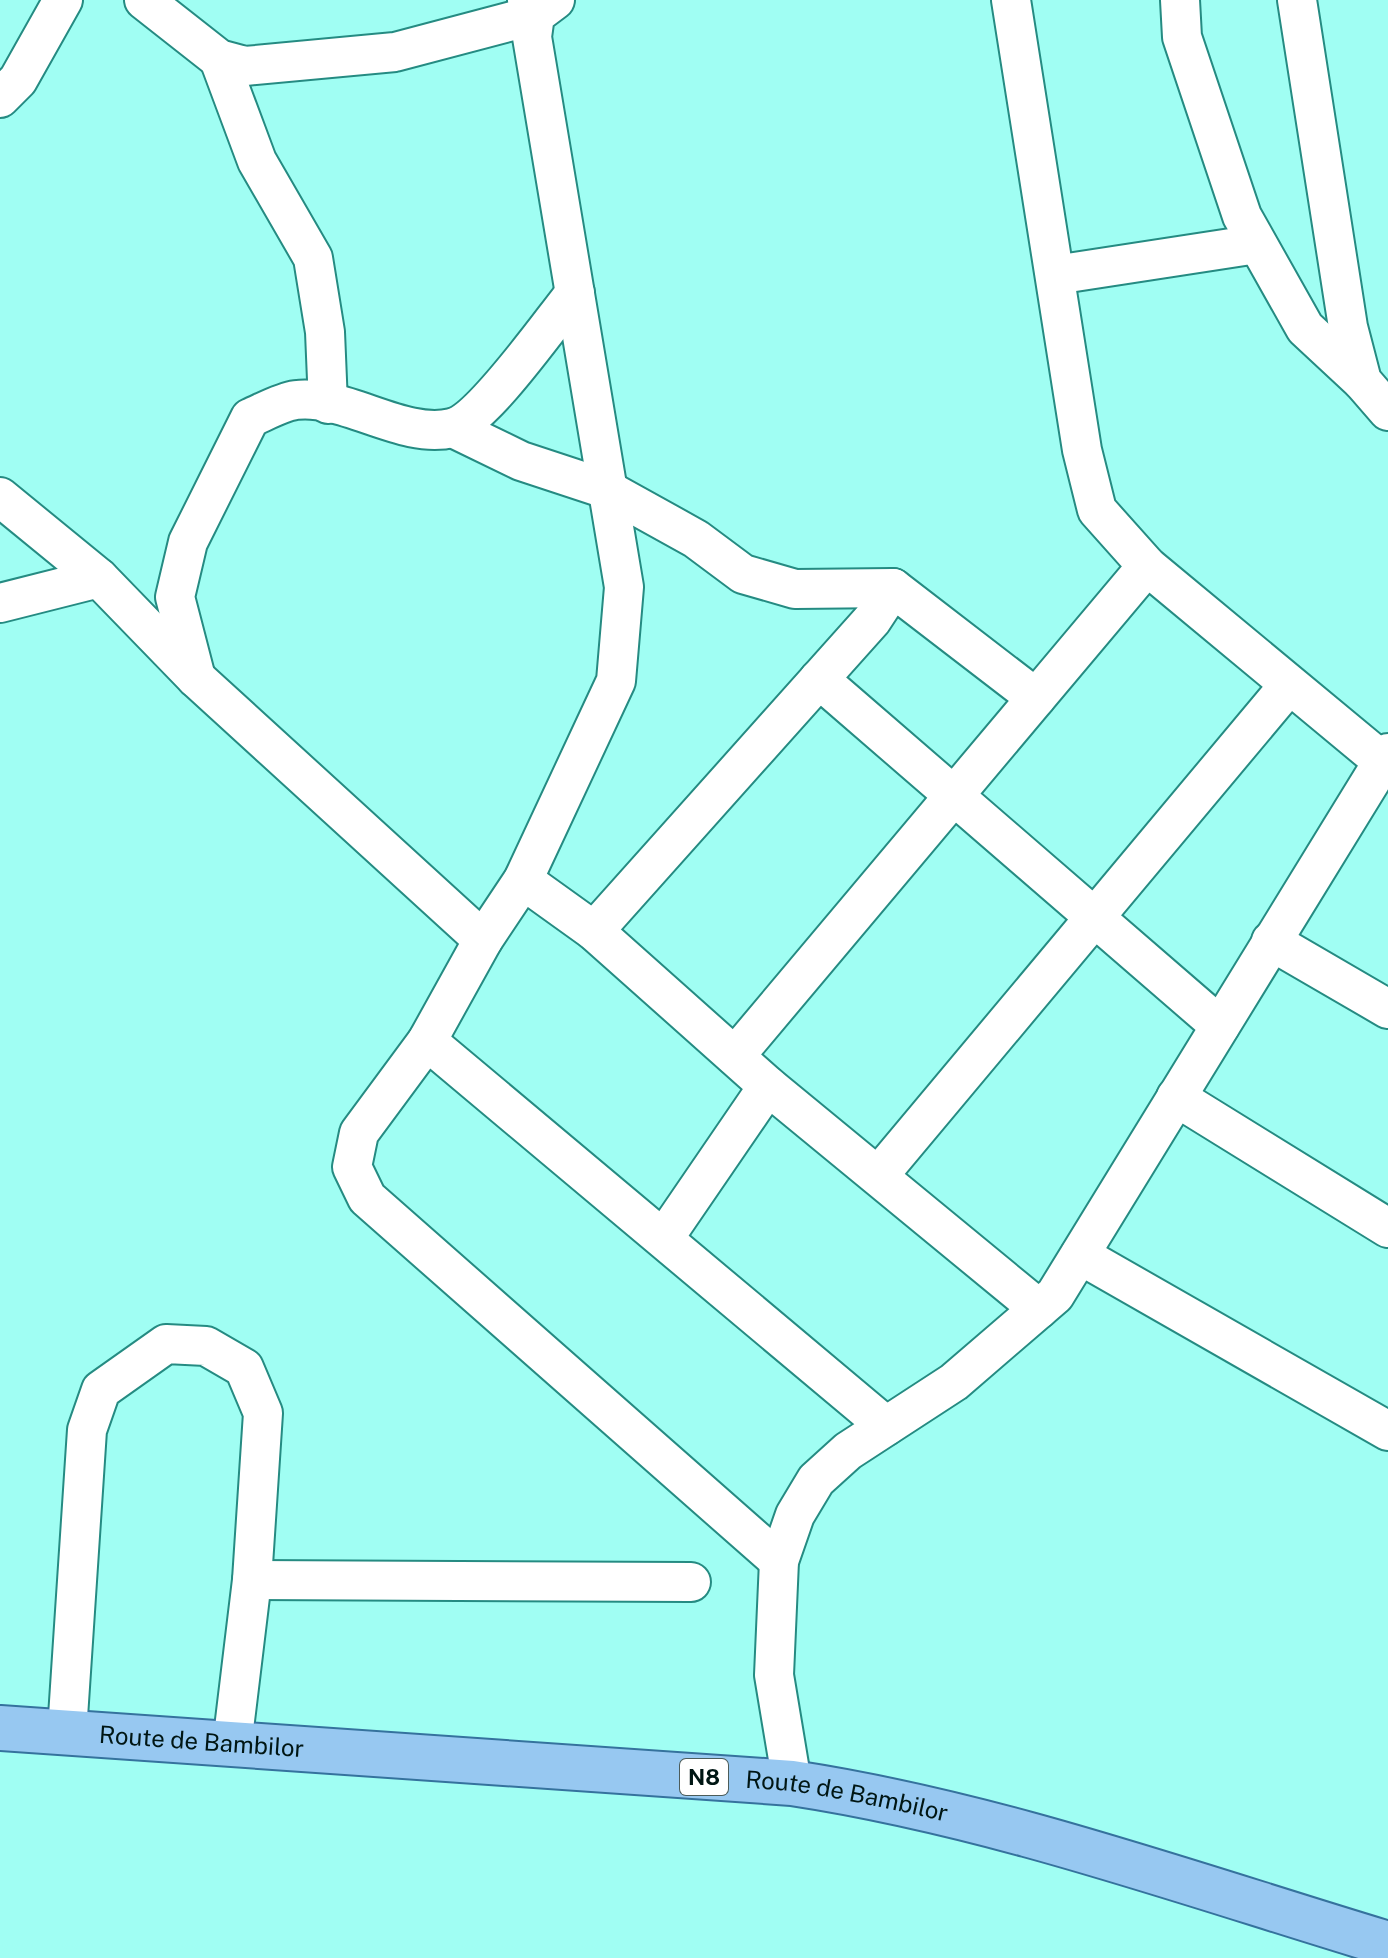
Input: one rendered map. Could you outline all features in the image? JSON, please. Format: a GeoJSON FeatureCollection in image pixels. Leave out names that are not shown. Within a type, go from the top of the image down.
{"type":"FeatureCollection","features":[{"type":"Feature","properties":{"kind":"main road","name":"Route de Bambilor"},"geometry":{"type":"LineString","coordinates":[[0,1728],[792,1783],[871,1795],[963,1816],[1388,1944]]}},
{"type":"Feature","properties":{"kind":"street"},"geometry":{"type":"LineString","coordinates":[[0,98],[18,80],[63,0]]}},
{"type":"Feature","properties":{"kind":"street"},"geometry":{"type":"LineString","coordinates":[[144,0],[219,59],[245,66],[395,52],[539,5]]}},
{"type":"Feature","properties":{"kind":"street"},"geometry":{"type":"LineString","coordinates":[[792,1783],[774,1675],[779,1561],[795,1515],[816,1480],[848,1451],[954,1382],[1055,1295],[1271,941],[1386,760],[1289,685],[1147,566],[1097,510],[1082,450],[1011,0]]}},
{"type":"Feature","properties":{"kind":"street"},"geometry":{"type":"LineString","coordinates":[[1180,0],[1182,37],[1242,216],[1305,328],[1362,381],[1388,411]]}},
{"type":"Feature","properties":{"kind":"street"},"geometry":{"type":"LineString","coordinates":[[1297,0],[1348,327],[1362,381]]}},
{"type":"Feature","properties":{"kind":"street"},"geometry":{"type":"LineString","coordinates":[[539,5],[532,37],[624,587],[616,681],[523,880],[483,940],[427,1041],[359,1133],[352,1167],[367,1198],[779,1561]]}},
{"type":"Feature","properties":{"kind":"street"},"geometry":{"type":"LineString","coordinates":[[219,59],[257,161],[313,258],[325,332],[328,404]]}},
{"type":"Feature","properties":{"kind":"street"},"geometry":{"type":"LineString","coordinates":[[1055,275],[1257,244]]}},
{"type":"Feature","properties":{"kind":"street"},"geometry":{"type":"LineString","coordinates":[[453,428],[483,406],[575,293]]}},
{"type":"Feature","properties":{"kind":"street"},"geometry":{"type":"LineString","coordinates":[[196,678],[175,597],[188,542],[250,418],[295,400],[328,404],[415,427],[453,428],[521,461],[606,489],[696,539],[743,574],[795,589],[893,588],[1036,698]]}},
{"type":"Feature","properties":{"kind":"street"},"geometry":{"type":"LineString","coordinates":[[0,497],[99,578],[196,678],[483,940]]}},
{"type":"Feature","properties":{"kind":"street"},"geometry":{"type":"LineString","coordinates":[[735,1056],[1147,566]]}},
{"type":"Feature","properties":{"kind":"street"},"geometry":{"type":"LineString","coordinates":[[0,603],[99,578]]}},
{"type":"Feature","properties":{"kind":"street"},"geometry":{"type":"LineString","coordinates":[[594,931],[872,620],[893,588]]}},
{"type":"Feature","properties":{"kind":"street"},"geometry":{"type":"LineString","coordinates":[[819,679],[1220,1026]]}},
{"type":"Feature","properties":{"kind":"street"},"geometry":{"type":"LineString","coordinates":[[879,1175],[1289,685]]}},
{"type":"Feature","properties":{"kind":"street"},"geometry":{"type":"LineString","coordinates":[[523,880],[594,931],[768,1086],[1039,1309]]}},
{"type":"Feature","properties":{"kind":"street"},"geometry":{"type":"LineString","coordinates":[[1271,941],[1388,1009]]}},
{"type":"Feature","properties":{"kind":"street"},"geometry":{"type":"LineString","coordinates":[[427,1041],[886,1426]]}},
{"type":"Feature","properties":{"kind":"street"},"geometry":{"type":"LineString","coordinates":[[664,1238],[768,1086]]}},
{"type":"Feature","properties":{"kind":"street"},"geometry":{"type":"LineString","coordinates":[[1176,1097],[1388,1228]]}},
{"type":"Feature","properties":{"kind":"street"},"geometry":{"type":"LineString","coordinates":[[1080,1255],[1388,1431]]}},
{"type":"Feature","properties":{"kind":"street"},"geometry":{"type":"LineString","coordinates":[[67,1732],[87,1430],[101,1390],[166,1344],[206,1346],[244,1368],[263,1413],[252,1580],[232,1745]]}},
{"type":"Feature","properties":{"kind":"street"},"geometry":{"type":"LineString","coordinates":[[252,1580],[691,1582]]}}]}
